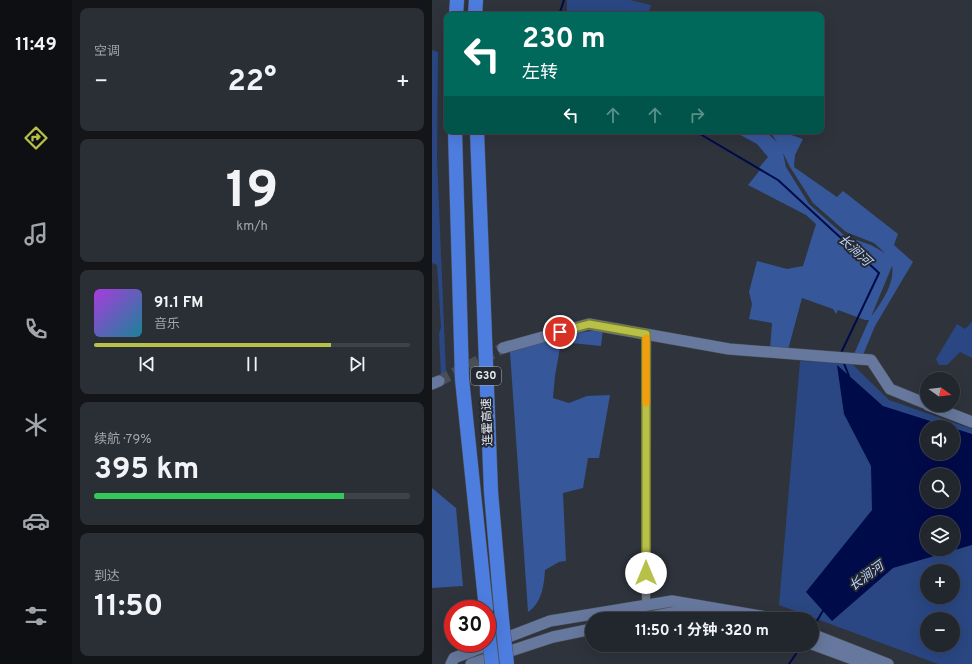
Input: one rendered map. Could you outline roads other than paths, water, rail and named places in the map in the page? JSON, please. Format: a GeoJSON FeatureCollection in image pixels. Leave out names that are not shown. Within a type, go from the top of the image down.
{"type":"FeatureCollection","features":[{"type":"Feature","properties":{"kind":"highway"},"geometry":{"type":"LineString","coordinates":[[456,12],[457,0]]}},
{"type":"Feature","properties":{"kind":"highway"},"geometry":{"type":"LineString","coordinates":[[475,12],[476,0]]}},
{"type":"Feature","properties":{"kind":"highway","name":"连霍高速"},"geometry":{"type":"LineString","coordinates":[[455,134],[462,379],[485,600]]}},
{"type":"Feature","properties":{"kind":"highway","name":"连霍高速"},"geometry":{"type":"LineString","coordinates":[[477,134],[490,492],[507,664]]}},
{"type":"Feature","properties":{"kind":"highway"},"geometry":{"type":"LineString","coordinates":[[491,652],[492,664]]}},
{"type":"Feature","properties":{"kind":"main road"},"geometry":{"type":"LineString","coordinates":[[503,348],[589,324],[729,349],[871,360],[890,389],[920,402]]}},
{"type":"Feature","properties":{"kind":"main road"},"geometry":{"type":"LineString","coordinates":[[946,412],[972,422]]}},
{"type":"Feature","properties":{"kind":"main road"},"geometry":{"type":"LineString","coordinates":[[451,664],[454,658],[550,621],[672,601],[739,612]]}},
{"type":"Feature","properties":{"kind":"main road"},"geometry":{"type":"LineString","coordinates":[[470,664],[552,637],[585,630]]}},
{"type":"Feature","properties":{"kind":"main road"},"geometry":{"type":"LineString","coordinates":[[819,639],[825,644],[866,664]]}},
{"type":"Feature","properties":{"kind":"main road"},"geometry":{"type":"LineString","coordinates":[[819,644],[825,644],[888,664]]}},
{"type":"Feature","properties":{"kind":"street"},"geometry":{"type":"LineString","coordinates":[[646,334],[646,605]]}},
{"type":"Feature","properties":{"kind":"water"},"geometry":{"type":"Polygon","coordinates":[[[837,365],[883,406],[927,420],[920,420],[920,460],[960,460],[960,430],[972,434],[972,545],[960,548],[960,516],[920,516],[920,556],[934,556],[893,568],[832,621],[806,592],[872,510],[871,466],[844,414],[837,365]]]}},
{"type":"Feature","properties":{"kind":"waterway","name":"长涧河"},"geometry":{"type":"LineString","coordinates":[[560,12],[564,0]]}},
{"type":"Feature","properties":{"kind":"waterway","name":"长涧河"},"geometry":{"type":"LineString","coordinates":[[700,134],[778,180],[879,273],[841,353]]}},
{"type":"Feature","properties":{"kind":"waterway","name":"长涧河"},"geometry":{"type":"LineString","coordinates":[[843,361],[849,376]]}},
{"type":"Feature","properties":{"kind":"waterway","name":"长涧河"},"geometry":{"type":"LineString","coordinates":[[819,617],[824,609]]}},
{"type":"Feature","properties":{"kind":"waterway","name":"长涧河"},"geometry":{"type":"LineString","coordinates":[[789,664],[797,652]]}},
{"type":"Feature","properties":{"kind":"tunnel"},"geometry":{"type":"LineString","coordinates":[[439,381],[503,348]]}}]}
